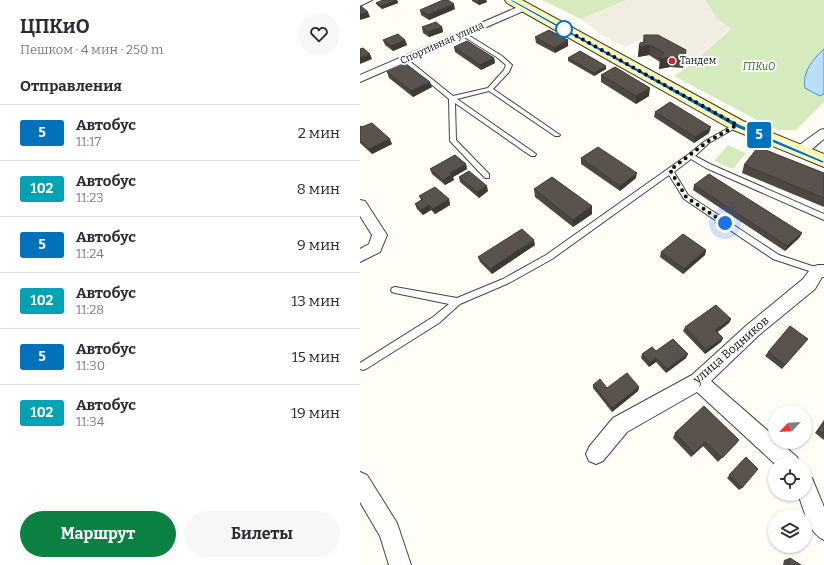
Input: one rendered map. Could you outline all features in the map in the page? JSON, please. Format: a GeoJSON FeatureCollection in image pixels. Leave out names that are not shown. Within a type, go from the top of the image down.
{"type":"FeatureCollection","features":[{"type":"Feature","properties":{"kind":"main road"},"geometry":{"type":"LineString","coordinates":[[518,4],[737,125],[799,152],[824,161]]}},
{"type":"Feature","properties":{"kind":"street"},"geometry":{"type":"LineString","coordinates":[[360,3],[367,0]]}},
{"type":"Feature","properties":{"kind":"street","name":"Спортивная улица"},"geometry":{"type":"LineString","coordinates":[[360,79],[463,34],[518,4]]}},
{"type":"Feature","properties":{"kind":"street"},"geometry":{"type":"LineString","coordinates":[[799,152],[806,145],[824,133]]}},
{"type":"Feature","properties":{"kind":"street"},"geometry":{"type":"LineString","coordinates":[[360,206],[380,235],[375,248],[360,256]]}},
{"type":"Feature","properties":{"kind":"street","name":"улица Водников"},"geometry":{"type":"LineString","coordinates":[[596,454],[620,425],[698,381],[753,330],[809,284],[821,271]]}},
{"type":"Feature","properties":{"kind":"street"},"geometry":{"type":"LineString","coordinates":[[698,381],[782,457]]}},
{"type":"Feature","properties":{"kind":"street"},"geometry":{"type":"LineString","coordinates":[[360,482],[389,531],[400,565]]}},
{"type":"Feature","properties":{"kind":"street"},"geometry":{"type":"LineString","coordinates":[[811,501],[819,521],[824,529]]}},
{"type":"Feature","properties":{"kind":"lane"},"geometry":{"type":"LineString","coordinates":[[452,98],[490,89],[507,71],[509,65],[500,57],[463,34]]}},
{"type":"Feature","properties":{"kind":"lane"},"geometry":{"type":"LineString","coordinates":[[405,60],[452,98],[533,154]]}},
{"type":"Feature","properties":{"kind":"lane"},"geometry":{"type":"LineString","coordinates":[[490,89],[557,135]]}},
{"type":"Feature","properties":{"kind":"lane"},"geometry":{"type":"LineString","coordinates":[[452,98],[453,142],[487,176]]}},
{"type":"Feature","properties":{"kind":"lane"},"geometry":{"type":"LineString","coordinates":[[363,366],[436,320],[457,302],[506,281],[549,257],[691,156],[707,142],[737,125]]}},
{"type":"Feature","properties":{"kind":"lane"},"geometry":{"type":"LineString","coordinates":[[691,156],[708,166],[824,217]]}},
{"type":"Feature","properties":{"kind":"lane"},"geometry":{"type":"LineString","coordinates":[[670,170],[686,197],[776,257],[821,271]]}},
{"type":"Feature","properties":{"kind":"lane"},"geometry":{"type":"LineString","coordinates":[[395,290],[457,302]]}},
{"type":"Feature","properties":{"kind":"green space"},"geometry":{"type":"Polygon","coordinates":[[[542,0],[627,0],[581,19],[542,0]]]}},
{"type":"Feature","properties":{"kind":"green space","name":"ГПКиО"},"geometry":{"type":"Polygon","coordinates":[[[705,0],[824,0],[824,49],[816,56],[820,96],[824,94],[824,102],[796,130],[779,130],[770,127],[674,76],[686,68],[731,29],[717,19],[705,0]]]}},
{"type":"Feature","properties":{"kind":"green space"},"geometry":{"type":"Polygon","coordinates":[[[728,145],[746,153],[733,169],[714,161],[728,145]]]}},
{"type":"Feature","properties":{"kind":"shaded area"},"geometry":{"type":"Polygon","coordinates":[[[627,0],[705,0],[717,19],[731,28],[693,61],[649,36],[625,47],[602,35],[581,19],[627,0]]]}},
{"type":"Feature","properties":{"kind":"water"},"geometry":{"type":"Polygon","coordinates":[[[824,49],[824,94],[820,96],[805,88],[805,77],[809,66],[824,49]]]}},
{"type":"Feature","properties":{"kind":"building"},"geometry":{"type":"Polygon","coordinates":[[[383,0],[397,0],[381,6],[376,3],[383,0]]]}},
{"type":"Feature","properties":{"kind":"building"},"geometry":{"type":"Polygon","coordinates":[[[443,0],[448,0],[454,4],[428,15],[420,10],[443,0]]]}},
{"type":"Feature","properties":{"kind":"building"},"geometry":{"type":"Polygon","coordinates":[[[361,6],[368,12],[360,14],[361,6]]]}},
{"type":"Feature","properties":{"kind":"building"},"geometry":{"type":"Polygon","coordinates":[[[436,22],[442,27],[428,32],[422,27],[436,22]]]}},
{"type":"Feature","properties":{"kind":"building"},"geometry":{"type":"Polygon","coordinates":[[[549,30],[568,40],[554,48],[535,37],[549,30]]]}},
{"type":"Feature","properties":{"kind":"building"},"geometry":{"type":"Polygon","coordinates":[[[398,34],[405,40],[391,46],[383,40],[398,34]]]}},
{"type":"Feature","properties":{"kind":"building"},"geometry":{"type":"Polygon","coordinates":[[[644,35],[658,35],[686,50],[685,58],[671,57],[660,59],[664,53],[650,45],[639,47],[640,43],[644,42],[644,35]]]}},
{"type":"Feature","properties":{"kind":"building"},"geometry":{"type":"Polygon","coordinates":[[[467,41],[494,58],[480,65],[454,47],[467,41]]]}},
{"type":"Feature","properties":{"kind":"building"},"geometry":{"type":"Polygon","coordinates":[[[363,48],[370,54],[360,58],[360,49],[363,48]]]}},
{"type":"Feature","properties":{"kind":"building"},"geometry":{"type":"Polygon","coordinates":[[[580,51],[606,66],[594,73],[568,58],[580,51]]]}},
{"type":"Feature","properties":{"kind":"building"},"geometry":{"type":"Polygon","coordinates":[[[406,64],[430,82],[411,91],[387,72],[406,64]]]}},
{"type":"Feature","properties":{"kind":"building"},"geometry":{"type":"Polygon","coordinates":[[[615,67],[650,88],[636,96],[601,75],[615,67]]]}},
{"type":"Feature","properties":{"kind":"building"},"geometry":{"type":"Polygon","coordinates":[[[670,102],[711,127],[695,137],[655,112],[670,102]]]}},
{"type":"Feature","properties":{"kind":"building"},"geometry":{"type":"Polygon","coordinates":[[[372,123],[390,139],[369,149],[360,140],[360,126],[362,127],[372,123]]]}},
{"type":"Feature","properties":{"kind":"building"},"geometry":{"type":"Polygon","coordinates":[[[598,147],[637,173],[620,186],[581,158],[598,147]]]}},
{"type":"Feature","properties":{"kind":"building"},"geometry":{"type":"Polygon","coordinates":[[[758,147],[824,173],[824,198],[744,165],[758,147]]]}},
{"type":"Feature","properties":{"kind":"building"},"geometry":{"type":"Polygon","coordinates":[[[455,155],[466,164],[450,173],[452,175],[443,180],[430,169],[455,155]]]}},
{"type":"Feature","properties":{"kind":"building"},"geometry":{"type":"Polygon","coordinates":[[[469,171],[487,186],[477,192],[459,177],[469,171]]]}},
{"type":"Feature","properties":{"kind":"building"},"geometry":{"type":"Polygon","coordinates":[[[709,174],[802,233],[787,246],[694,185],[709,174]]]}},
{"type":"Feature","properties":{"kind":"building"},"geometry":{"type":"Polygon","coordinates":[[[552,177],[592,206],[573,220],[534,189],[552,177]]]}},
{"type":"Feature","properties":{"kind":"building"},"geometry":{"type":"Polygon","coordinates":[[[435,187],[449,199],[433,209],[429,205],[421,210],[415,204],[423,199],[419,196],[435,187]]]}},
{"type":"Feature","properties":{"kind":"building"},"geometry":{"type":"Polygon","coordinates":[[[522,229],[534,240],[490,269],[478,257],[522,229]]]}},
{"type":"Feature","properties":{"kind":"building"},"geometry":{"type":"Polygon","coordinates":[[[683,234],[706,250],[684,269],[661,252],[683,234]]]}},
{"type":"Feature","properties":{"kind":"building"},"geometry":{"type":"Polygon","coordinates":[[[716,305],[731,319],[715,330],[723,338],[706,350],[685,327],[716,305]]]}},
{"type":"Feature","properties":{"kind":"building"},"geometry":{"type":"Polygon","coordinates":[[[790,326],[808,339],[785,365],[768,352],[790,326]]]}},
{"type":"Feature","properties":{"kind":"building"},"geometry":{"type":"Polygon","coordinates":[[[673,339],[688,354],[667,369],[656,358],[650,363],[642,354],[652,347],[656,351],[673,339]]]}},
{"type":"Feature","properties":{"kind":"building"},"geometry":{"type":"Polygon","coordinates":[[[627,373],[639,387],[612,408],[593,385],[600,379],[607,388],[627,373]]]}},
{"type":"Feature","properties":{"kind":"building"},"geometry":{"type":"Polygon","coordinates":[[[704,406],[739,440],[722,458],[705,442],[694,453],[675,433],[704,406]]]}},
{"type":"Feature","properties":{"kind":"building"},"geometry":{"type":"Polygon","coordinates":[[[824,422],[824,434],[818,430],[824,422]]]}},
{"type":"Feature","properties":{"kind":"building"},"geometry":{"type":"Polygon","coordinates":[[[746,457],[758,469],[742,488],[729,475],[746,457]]]}},
{"type":"Feature","properties":{"kind":"building"},"geometry":{"type":"Polygon","coordinates":[[[790,558],[801,565],[788,565],[790,558]]]}},
{"type":"Feature","properties":{"kind":"bus line","name":"5"},"geometry":{"type":"LineString","coordinates":[[512,0],[737,125],[799,152],[824,161]]}},
{"type":"Feature","properties":{"kind":"place","name":"Тандем"},"geometry":{"type":"Point","coordinates":[672,61]}},
{"type":"Feature","properties":{"kind":"route"},"geometry":{"type":"LineString","coordinates":[[564,29],[737,125],[707,142],[691,156],[670,170],[686,197],[725,223]]}}]}
